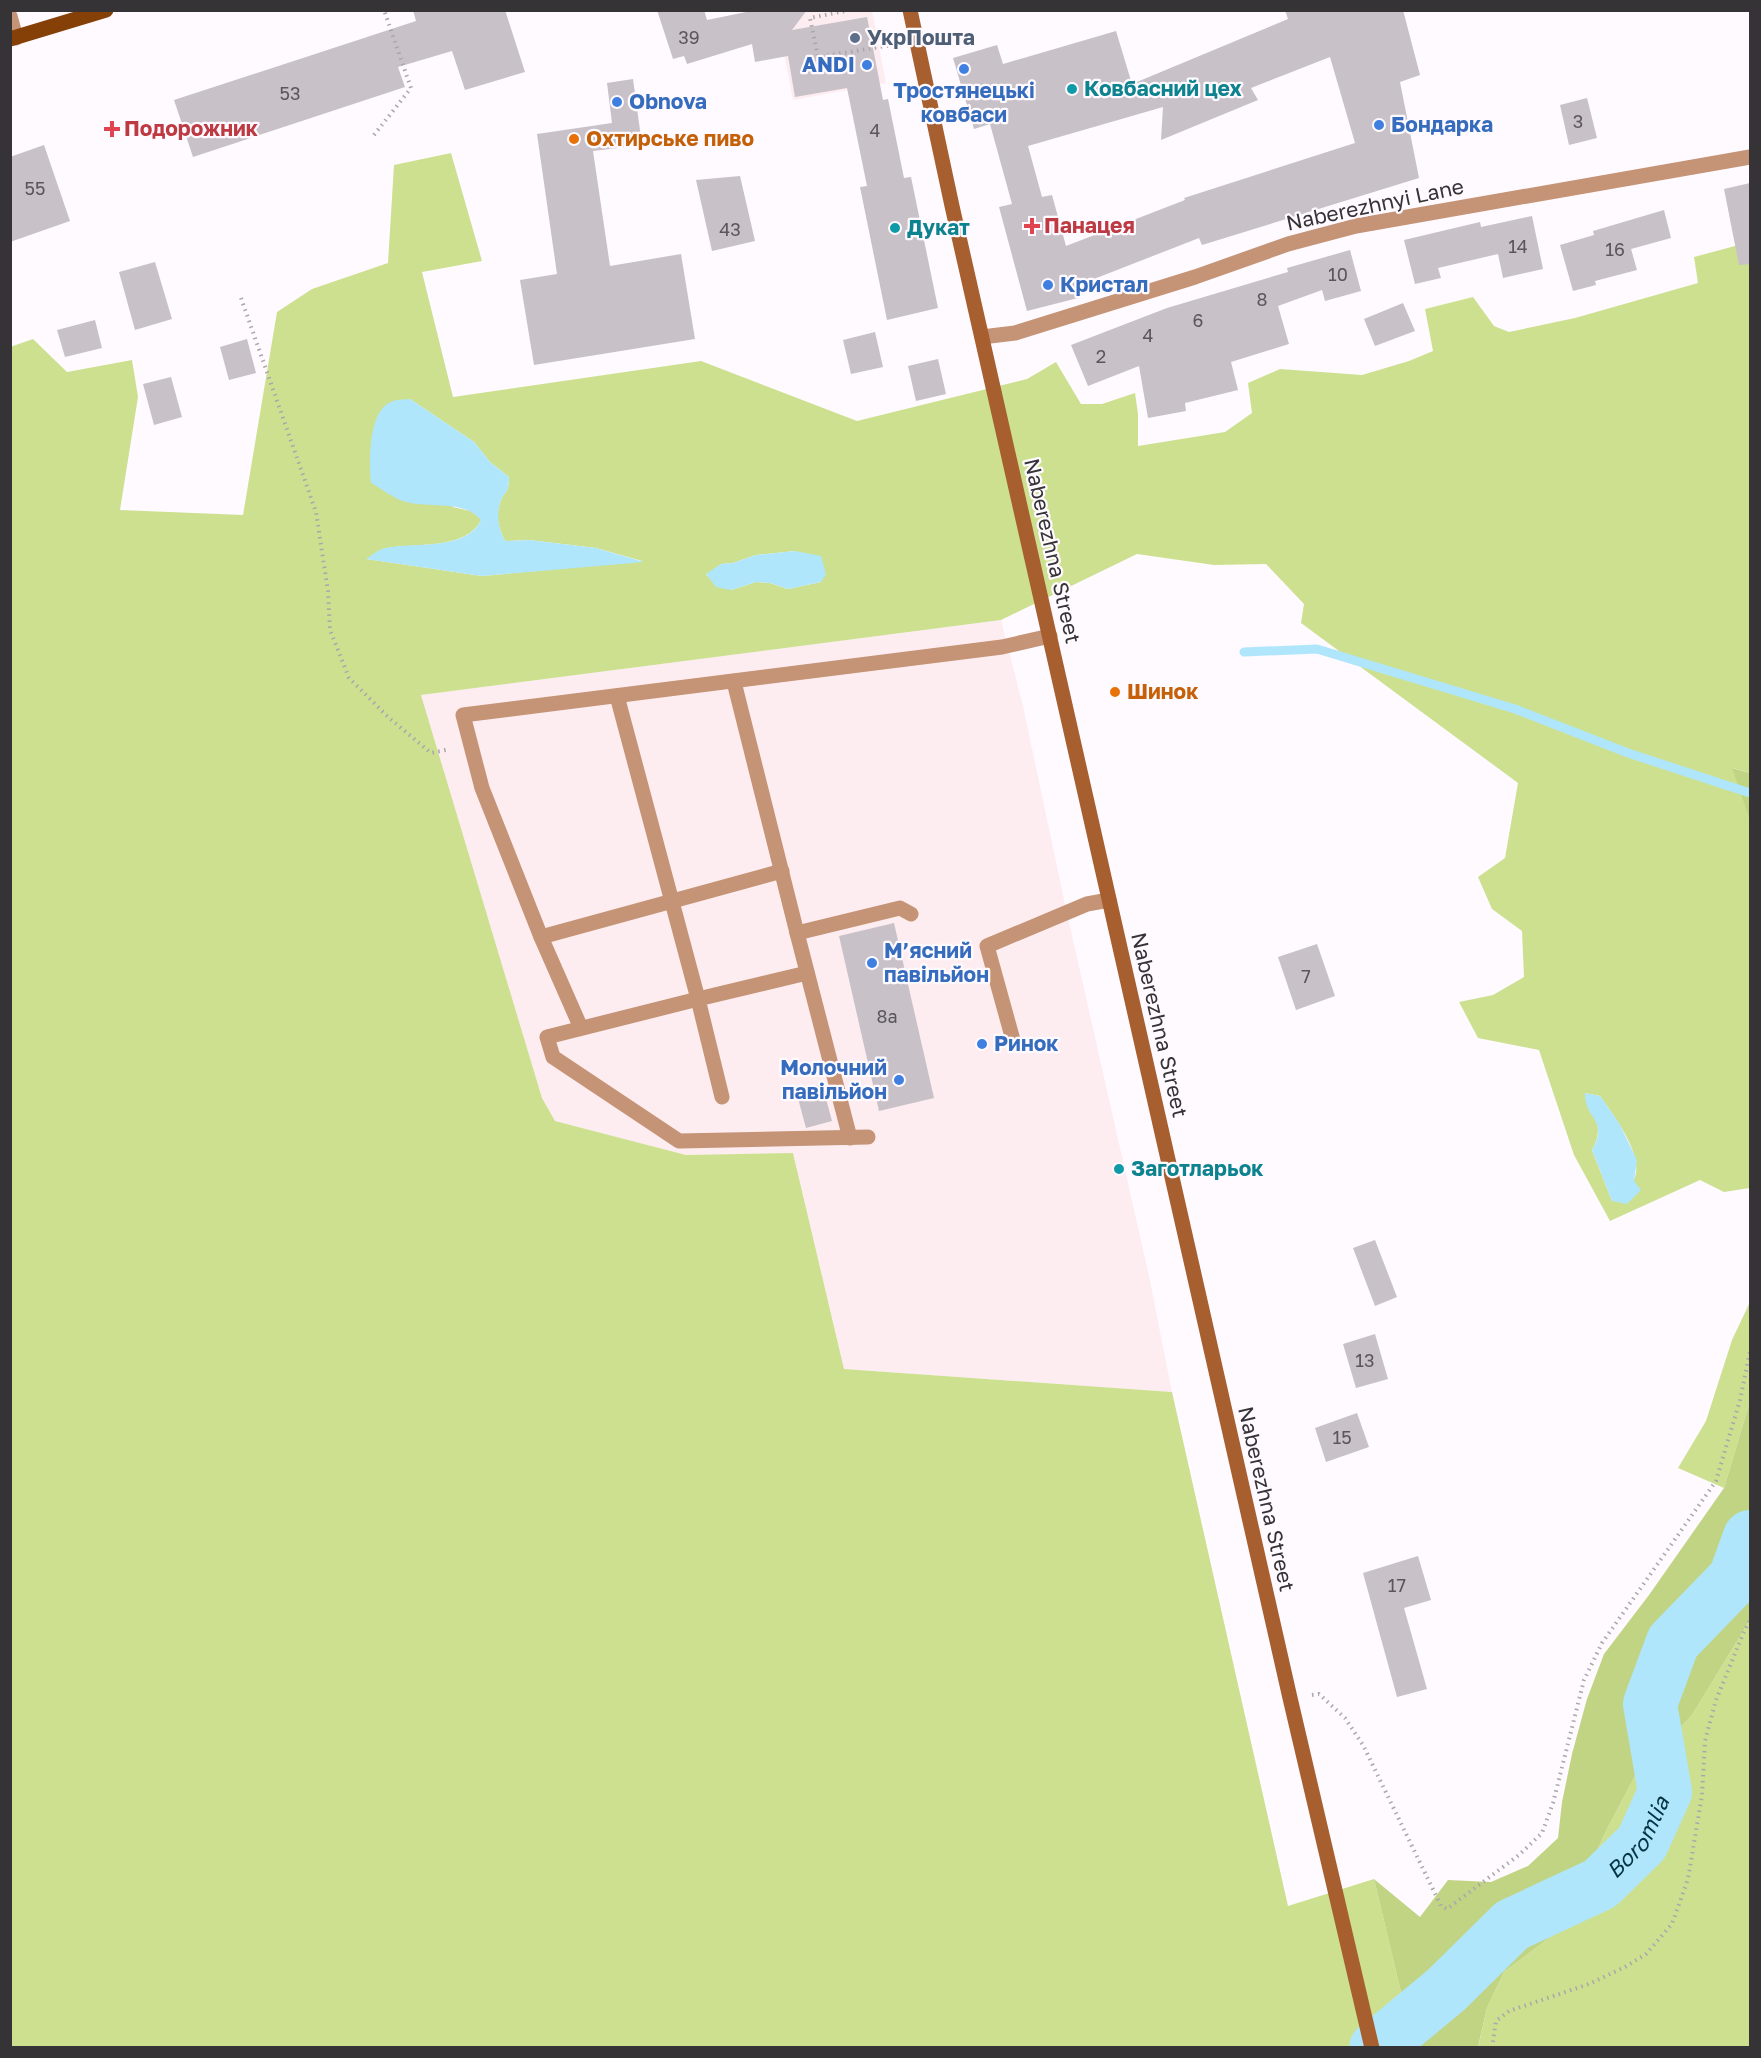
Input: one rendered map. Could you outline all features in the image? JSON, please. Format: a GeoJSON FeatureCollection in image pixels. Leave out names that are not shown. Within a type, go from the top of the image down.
{"type":"FeatureCollection","features":[{"type":"Feature","properties":{"kind":"main road"},"geometry":{"type":"LineString","coordinates":[[13,39],[106,10]]}},
{"type":"Feature","properties":{"kind":"main road","name":"Naberezhna Street"},"geometry":{"type":"LineString","coordinates":[[910,10],[1109,900],[1372,2048]]}},
{"type":"Feature","properties":{"kind":"street"},"geometry":{"type":"LineString","coordinates":[[10,16],[13,39]]}},
{"type":"Feature","properties":{"kind":"street","name":"Naberezhnyi Lane"},"geometry":{"type":"LineString","coordinates":[[982,337],[1015,333],[1195,277],[1288,244],[1356,226],[1750,157]]}},
{"type":"Feature","properties":{"kind":"street"},"geometry":{"type":"LineString","coordinates":[[581,1028],[541,937],[482,788],[462,715],[1002,647],[1050,636]]}},
{"type":"Feature","properties":{"kind":"street"},"geometry":{"type":"LineString","coordinates":[[734,682],[850,1138]]}},
{"type":"Feature","properties":{"kind":"street"},"geometry":{"type":"LineString","coordinates":[[617,696],[722,1097]]}},
{"type":"Feature","properties":{"kind":"street"},"geometry":{"type":"LineString","coordinates":[[541,937],[782,872]]}},
{"type":"Feature","properties":{"kind":"street"},"geometry":{"type":"LineString","coordinates":[[1013,1040],[987,946],[1087,904],[1109,900]]}},
{"type":"Feature","properties":{"kind":"street"},"geometry":{"type":"LineString","coordinates":[[797,933],[900,908],[910,914]]}},
{"type":"Feature","properties":{"kind":"street"},"geometry":{"type":"LineString","coordinates":[[807,973],[547,1037],[553,1057],[679,1141],[868,1137]]}},
{"type":"Feature","properties":{"kind":"path"},"geometry":{"type":"LineString","coordinates":[[374,135],[411,87],[384,10]]}},
{"type":"Feature","properties":{"kind":"path"},"geometry":{"type":"LineString","coordinates":[[850,10],[810,18],[818,57],[892,45]]}},
{"type":"Feature","properties":{"kind":"path"},"geometry":{"type":"LineString","coordinates":[[241,298],[316,512],[328,591],[330,630],[349,678],[388,717],[431,753],[471,744]]}},
{"type":"Feature","properties":{"kind":"path"},"geometry":{"type":"LineString","coordinates":[[1290,1698],[1319,1694],[1346,1718],[1364,1745],[1441,1906],[1447,1909],[1519,1855],[1542,1833],[1553,1803],[1584,1680],[1602,1643],[1716,1481],[1740,1400],[1750,1352]]}},
{"type":"Feature","properties":{"kind":"path"},"geometry":{"type":"LineString","coordinates":[[1492,2048],[1496,2021],[1509,2011],[1589,1984],[1625,1967],[1646,1954],[1672,1924],[1688,1879],[1702,1794],[1705,1741],[1716,1700],[1750,1620]]}},
{"type":"Feature","properties":{"kind":"shaded area"},"geometry":{"type":"Polygon","coordinates":[[[776,11],[872,11],[886,83],[793,100],[776,11]]]}},
{"type":"Feature","properties":{"kind":"shaded area"},"geometry":{"type":"Polygon","coordinates":[[[1001,620],[1023,706],[1066,909],[1149,1276],[1172,1392],[844,1369],[793,1153],[686,1155],[555,1121],[542,1098],[421,695],[1001,620]]]}},
{"type":"Feature","properties":{"kind":"green space"},"geometry":{"type":"Polygon","coordinates":[[[451,153],[482,261],[422,272],[453,397],[701,361],[857,421],[1027,379],[1056,362],[1081,404],[1102,404],[1135,393],[1138,414],[1138,446],[1225,432],[1252,413],[1248,383],[1280,369],[1362,375],[1433,351],[1425,309],[1473,297],[1494,326],[1509,332],[1575,318],[1698,283],[1694,257],[1750,242],[1750,773],[1733,768],[1750,817],[1750,1188],[1724,1192],[1700,1180],[1610,1221],[1574,1155],[1539,1050],[1478,1038],[1459,1002],[1493,995],[1524,977],[1522,931],[1492,909],[1478,877],[1505,858],[1518,783],[1301,623],[1304,604],[1266,564],[1214,565],[1137,554],[1001,620],[421,695],[542,1098],[555,1121],[686,1155],[793,1153],[844,1369],[1172,1392],[1288,1906],[1374,1879],[1414,2047],[11,2047],[10,347],[33,339],[67,372],[132,360],[138,397],[120,510],[243,515],[277,312],[312,289],[388,263],[394,165],[451,153]],[[410,399],[453,507],[475,512],[481,520],[474,530],[452,541],[387,548],[367,559],[482,576],[642,561],[596,548],[529,540],[505,541],[499,527],[498,513],[501,499],[508,487],[509,477],[490,462],[474,442],[410,399]],[[795,551],[756,555],[733,563],[721,564],[706,575],[731,590],[756,582],[770,583],[788,589],[821,582],[795,551]],[[1585,1093],[1595,1114],[1598,1135],[1592,1150],[1612,1201],[1633,1181],[1636,1161],[1627,1137],[1600,1096],[1585,1093]]]}},
{"type":"Feature","properties":{"kind":"green space"},"geometry":{"type":"Polygon","coordinates":[[[1732,768],[1750,773],[1750,817],[1749,817],[1732,768]]]}},
{"type":"Feature","properties":{"kind":"green space"},"geometry":{"type":"Polygon","coordinates":[[[1750,1302],[1750,1401],[1724,1488],[1678,1468],[1706,1421],[1732,1340],[1750,1302]]]}},
{"type":"Feature","properties":{"kind":"green space"},"geometry":{"type":"Polygon","coordinates":[[[1750,1401],[1750,1620],[1692,1715],[1635,1776],[1607,1829],[1561,1929],[1504,1972],[1487,2008],[1478,2047],[1414,2047],[1374,1879],[1420,1917],[1448,1880],[1491,1882],[1528,1866],[1558,1838],[1562,1802],[1572,1754],[1587,1699],[1604,1654],[1649,1595],[1724,1488],[1750,1401]]]}},
{"type":"Feature","properties":{"kind":"green space"},"geometry":{"type":"Polygon","coordinates":[[[1750,1620],[1750,2047],[1478,2048],[1487,2008],[1504,1972],[1561,1929],[1607,1829],[1635,1776],[1692,1715],[1750,1620]]]}},
{"type":"Feature","properties":{"kind":"water"},"geometry":{"type":"Polygon","coordinates":[[[410,399],[474,442],[490,462],[509,477],[508,487],[501,499],[498,513],[505,541],[529,540],[596,548],[644,562],[482,576],[366,559],[386,548],[439,543],[464,537],[474,530],[481,520],[464,509],[400,500],[371,483],[372,438],[378,416],[383,407],[391,402],[410,399]]]}},
{"type":"Feature","properties":{"kind":"water"},"geometry":{"type":"Polygon","coordinates":[[[795,551],[821,556],[826,574],[821,582],[788,589],[770,583],[756,582],[731,590],[716,587],[706,574],[721,564],[733,563],[756,555],[795,551]]]}},
{"type":"Feature","properties":{"kind":"water"},"geometry":{"type":"Polygon","coordinates":[[[1585,1093],[1600,1096],[1619,1123],[1637,1160],[1634,1181],[1641,1190],[1627,1204],[1612,1201],[1592,1150],[1598,1132],[1588,1109],[1585,1093]]]}},
{"type":"Feature","properties":{"kind":"building"},"geometry":{"type":"Polygon","coordinates":[[[413,10],[505,10],[525,72],[465,90],[452,51],[398,67],[405,87],[193,157],[174,100],[416,21],[413,10]]]}},
{"type":"Feature","properties":{"kind":"building"},"geometry":{"type":"Polygon","coordinates":[[[657,10],[704,10],[707,20],[756,10],[807,10],[792,30],[867,17],[883,100],[888,99],[904,178],[911,177],[938,308],[887,320],[860,187],[867,186],[847,88],[795,97],[788,56],[755,62],[752,44],[687,64],[684,56],[673,59],[657,10]]]}},
{"type":"Feature","properties":{"kind":"building"},"geometry":{"type":"Polygon","coordinates":[[[1285,10],[1403,10],[1420,75],[1400,82],[1419,178],[1202,245],[1199,238],[1076,286],[1078,298],[1027,311],[999,207],[1012,204],[990,124],[974,129],[953,58],[997,45],[1003,64],[1116,31],[1132,84],[1288,19],[1285,10]],[[1330,57],[1251,88],[1258,100],[1161,140],[1163,107],[1028,146],[1042,197],[1052,195],[1066,246],[1185,200],[1184,198],[1355,143],[1330,57]]]}},
{"type":"Feature","properties":{"kind":"building"},"geometry":{"type":"Polygon","coordinates":[[[633,79],[642,145],[593,151],[610,266],[681,254],[695,339],[534,365],[520,280],[557,274],[537,134],[612,123],[607,83],[633,79]]]}},
{"type":"Feature","properties":{"kind":"building"},"geometry":{"type":"Polygon","coordinates":[[[1587,98],[1597,138],[1569,145],[1560,105],[1587,98]]]}},
{"type":"Feature","properties":{"kind":"building"},"geometry":{"type":"Polygon","coordinates":[[[44,145],[70,221],[10,242],[10,157],[44,145]]]}},
{"type":"Feature","properties":{"kind":"building"},"geometry":{"type":"Polygon","coordinates":[[[740,176],[755,241],[712,251],[696,180],[740,176]]]}},
{"type":"Feature","properties":{"kind":"building"},"geometry":{"type":"Polygon","coordinates":[[[1750,183],[1750,264],[1739,265],[1724,189],[1750,183]]]}},
{"type":"Feature","properties":{"kind":"building"},"geometry":{"type":"Polygon","coordinates":[[[1664,210],[1671,238],[1631,249],[1637,270],[1595,281],[1596,285],[1573,291],[1560,245],[1594,235],[1593,231],[1664,210]]]}},
{"type":"Feature","properties":{"kind":"building"},"geometry":{"type":"Polygon","coordinates":[[[1532,216],[1543,269],[1503,278],[1498,254],[1438,268],[1441,278],[1415,284],[1404,240],[1480,222],[1481,227],[1532,216]]]}},
{"type":"Feature","properties":{"kind":"building"},"geometry":{"type":"Polygon","coordinates":[[[1350,250],[1361,291],[1325,301],[1322,290],[1278,306],[1289,344],[1231,362],[1238,390],[1185,403],[1186,411],[1148,418],[1139,366],[1088,386],[1071,345],[1167,308],[1288,272],[1287,268],[1350,250]]]}},
{"type":"Feature","properties":{"kind":"building"},"geometry":{"type":"Polygon","coordinates":[[[155,262],[172,319],[135,330],[119,272],[155,262]]]}},
{"type":"Feature","properties":{"kind":"building"},"geometry":{"type":"Polygon","coordinates":[[[1403,303],[1415,331],[1375,346],[1364,319],[1403,303]]]}},
{"type":"Feature","properties":{"kind":"building"},"geometry":{"type":"Polygon","coordinates":[[[95,320],[102,348],[65,357],[57,330],[95,320]]]}},
{"type":"Feature","properties":{"kind":"building"},"geometry":{"type":"Polygon","coordinates":[[[875,332],[883,367],[851,374],[843,340],[875,332]]]}},
{"type":"Feature","properties":{"kind":"building"},"geometry":{"type":"Polygon","coordinates":[[[247,339],[256,373],[229,380],[220,347],[247,339]]]}},
{"type":"Feature","properties":{"kind":"building"},"geometry":{"type":"Polygon","coordinates":[[[938,359],[946,394],[916,401],[908,366],[938,359]]]}},
{"type":"Feature","properties":{"kind":"building"},"geometry":{"type":"Polygon","coordinates":[[[171,377],[182,417],[154,425],[143,384],[171,377]]]}},
{"type":"Feature","properties":{"kind":"building"},"geometry":{"type":"Polygon","coordinates":[[[894,923],[934,1098],[879,1111],[839,936],[894,923]]]}},
{"type":"Feature","properties":{"kind":"building"},"geometry":{"type":"Polygon","coordinates":[[[1317,944],[1335,996],[1296,1010],[1278,957],[1317,944]]]}},
{"type":"Feature","properties":{"kind":"building"},"geometry":{"type":"Polygon","coordinates":[[[822,1084],[832,1121],[806,1128],[796,1091],[822,1084]]]}},
{"type":"Feature","properties":{"kind":"building"},"geometry":{"type":"Polygon","coordinates":[[[1375,1240],[1397,1297],[1375,1306],[1353,1248],[1375,1240]]]}},
{"type":"Feature","properties":{"kind":"building"},"geometry":{"type":"Polygon","coordinates":[[[1375,1334],[1388,1379],[1356,1388],[1343,1344],[1375,1334]]]}},
{"type":"Feature","properties":{"kind":"building"},"geometry":{"type":"Polygon","coordinates":[[[1357,1413],[1369,1447],[1326,1462],[1315,1428],[1357,1413]]]}},
{"type":"Feature","properties":{"kind":"building"},"geometry":{"type":"Polygon","coordinates":[[[1418,1556],[1431,1600],[1404,1608],[1427,1689],[1397,1697],[1363,1573],[1418,1556]]]}},
{"type":"Feature","properties":{"kind":"waterway"},"geometry":{"type":"LineString","coordinates":[[1244,652],[1317,649],[1515,709],[1628,753],[1750,793]]}},
{"type":"Feature","properties":{"kind":"waterway","name":"Boromlia"},"geometry":{"type":"LineString","coordinates":[[1376,2048],[1446,1990],[1512,1925],[1600,1884],[1642,1843],[1665,1792],[1650,1704],[1673,1642],[1735,1578],[1750,1537]]}},
{"type":"Feature","properties":{"kind":"place","name":"УкрПошта"},"geometry":{"type":"Point","coordinates":[855,38]}},
{"type":"Feature","properties":{"kind":"place","name":"ANDI"},"geometry":{"type":"Point","coordinates":[867,65]}},
{"type":"Feature","properties":{"kind":"place","name":"Тростянецькі ковбаси"},"geometry":{"type":"Point","coordinates":[964,69]}},
{"type":"Feature","properties":{"kind":"place","name":"Ковбасний цех"},"geometry":{"type":"Point","coordinates":[1072,89]}},
{"type":"Feature","properties":{"kind":"place","name":"Obnova"},"geometry":{"type":"Point","coordinates":[617,102]}},
{"type":"Feature","properties":{"kind":"place","name":"Бондарка"},"geometry":{"type":"Point","coordinates":[1379,125]}},
{"type":"Feature","properties":{"kind":"place","name":"Подорожник"},"geometry":{"type":"Point","coordinates":[112,129]}},
{"type":"Feature","properties":{"kind":"place","name":"Охтирське пиво"},"geometry":{"type":"Point","coordinates":[574,139]}},
{"type":"Feature","properties":{"kind":"place","name":"Панацея"},"geometry":{"type":"Point","coordinates":[1032,226]}},
{"type":"Feature","properties":{"kind":"place","name":"Дукат"},"geometry":{"type":"Point","coordinates":[895,228]}},
{"type":"Feature","properties":{"kind":"place","name":"Кристал"},"geometry":{"type":"Point","coordinates":[1048,285]}},
{"type":"Feature","properties":{"kind":"place","name":"Шинок"},"geometry":{"type":"Point","coordinates":[1115,692]}},
{"type":"Feature","properties":{"kind":"place","name":"М’ясний павільйон"},"geometry":{"type":"Point","coordinates":[872,963]}},
{"type":"Feature","properties":{"kind":"place","name":"Ринок"},"geometry":{"type":"Point","coordinates":[982,1044]}},
{"type":"Feature","properties":{"kind":"place","name":"Молочний павільйон"},"geometry":{"type":"Point","coordinates":[899,1080]}},
{"type":"Feature","properties":{"kind":"place","name":"Заготларьок"},"geometry":{"type":"Point","coordinates":[1119,1169]}}]}
